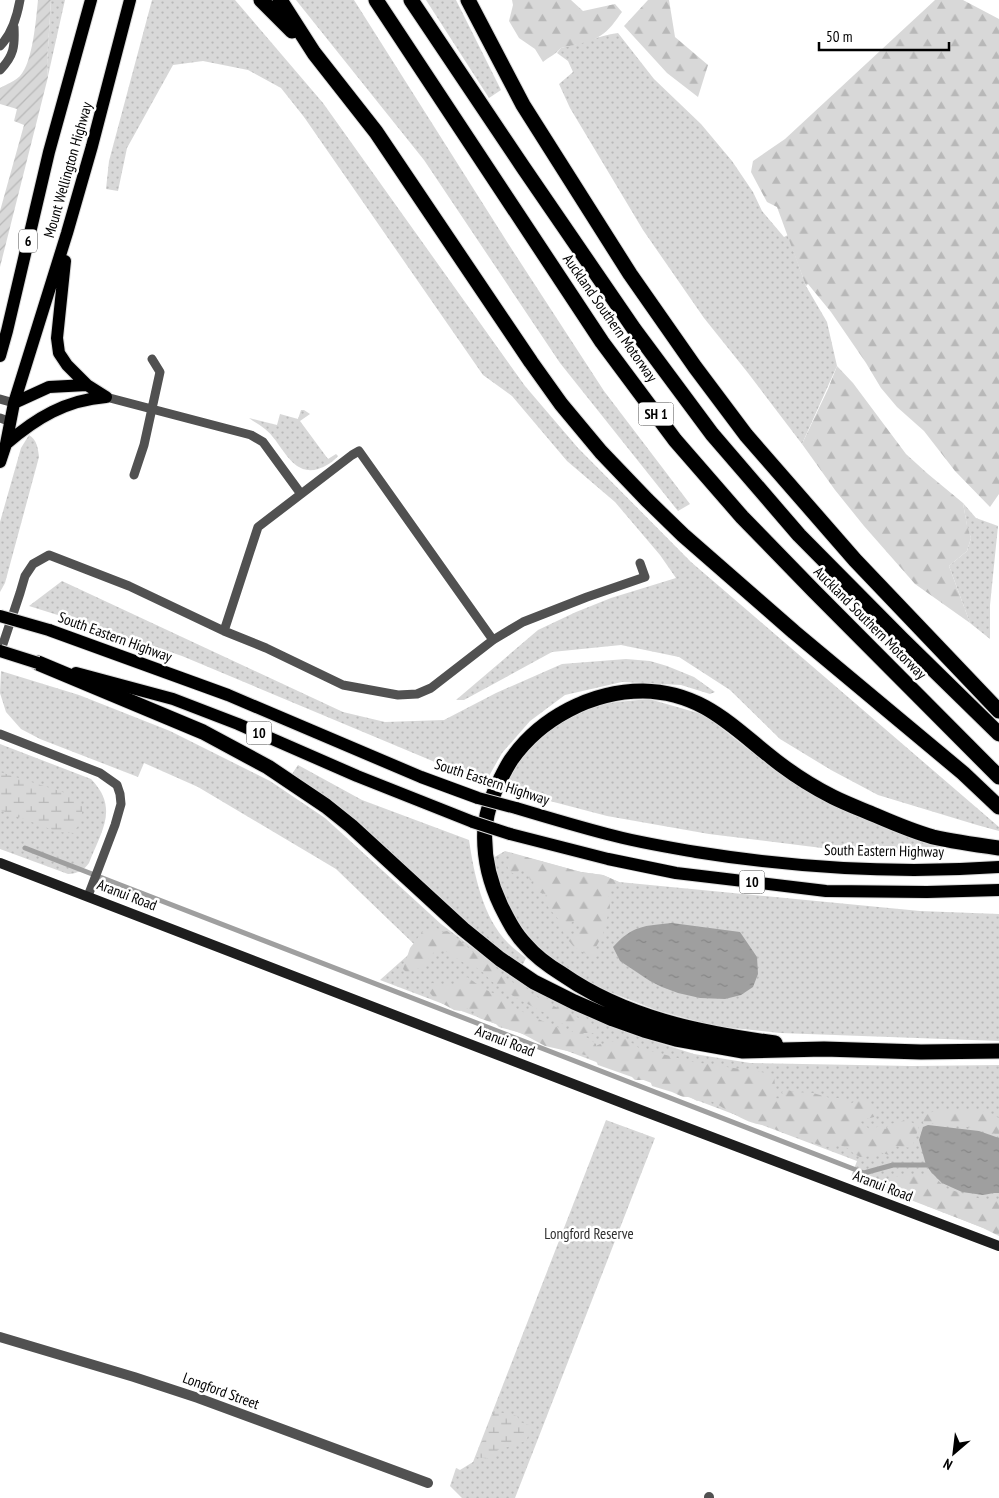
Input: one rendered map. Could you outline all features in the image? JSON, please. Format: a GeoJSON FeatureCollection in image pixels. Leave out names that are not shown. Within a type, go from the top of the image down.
{"type":"FeatureCollection","features":[{"type":"Feature","properties":{"kind":"highway"},"geometry":{"type":"LineString","coordinates":[[261,0],[314,53]]}},
{"type":"Feature","properties":{"kind":"highway"},"geometry":{"type":"LineString","coordinates":[[280,0],[314,53],[376,132],[531,362],[601,452],[646,500],[683,535],[794,632],[963,773],[999,807]]}},
{"type":"Feature","properties":{"kind":"highway","name":"Auckland Southern Motorway"},"geometry":{"type":"LineString","coordinates":[[376,0],[602,342],[675,440],[742,517],[999,777]]}},
{"type":"Feature","properties":{"kind":"highway","name":"Auckland Southern Motorway"},"geometry":{"type":"LineString","coordinates":[[411,0],[634,329],[712,434],[799,535],[999,734]]}},
{"type":"Feature","properties":{"kind":"highway"},"geometry":{"type":"LineString","coordinates":[[468,0],[523,105],[630,274],[706,382],[746,435],[855,560],[999,711]]}},
{"type":"Feature","properties":{"kind":"highway"},"geometry":{"type":"LineString","coordinates":[[38,662],[203,732],[268,767],[326,806],[351,826],[463,929],[500,959],[534,982],[574,1002],[644,1030],[705,1044],[743,1050],[999,1051]]}},
{"type":"Feature","properties":{"kind":"highway"},"geometry":{"type":"LineString","coordinates":[[824,1050],[725,1036],[677,1026],[603,998],[572,981],[542,961],[525,944],[509,922],[488,872],[485,844],[485,826],[497,786],[511,760],[521,747],[549,721],[569,709],[584,703],[623,693],[643,691],[666,694],[691,700],[723,718],[783,766],[833,797],[902,827],[964,843],[999,848]]}},
{"type":"Feature","properties":{"kind":"main road","name":"Mount Wellington Highway"},"geometry":{"type":"LineString","coordinates":[[0,356],[49,152],[91,0]]}},
{"type":"Feature","properties":{"kind":"main road","name":"Mount Wellington Highway"},"geometry":{"type":"LineString","coordinates":[[0,462],[6,444],[5,420],[14,403],[67,233],[130,0]]}},
{"type":"Feature","properties":{"kind":"main road"},"geometry":{"type":"LineString","coordinates":[[67,233],[57,338],[59,353],[67,366],[87,385],[106,397]]}},
{"type":"Feature","properties":{"kind":"main road"},"geometry":{"type":"LineString","coordinates":[[14,403],[49,387],[87,385]]}},
{"type":"Feature","properties":{"kind":"main road"},"geometry":{"type":"LineString","coordinates":[[6,444],[20,431],[53,410],[81,400],[106,397]]}},
{"type":"Feature","properties":{"kind":"main road","name":"South Eastern Highway"},"geometry":{"type":"LineString","coordinates":[[0,616],[49,630],[228,695],[478,798],[608,834],[672,848],[771,863],[912,869],[999,867]]}},
{"type":"Feature","properties":{"kind":"main road","name":"10"},"geometry":{"type":"LineString","coordinates":[[0,652],[183,703],[473,822],[510,834],[608,859],[676,873],[826,891],[927,892],[999,890]]}},
{"type":"Feature","properties":{"kind":"street","name":"Aranui Road"},"geometry":{"type":"LineString","coordinates":[[0,863],[999,1246]]}},
{"type":"Feature","properties":{"kind":"street","name":"Longford Street"},"geometry":{"type":"LineString","coordinates":[[0,1337],[198,1398],[428,1482]]}},
{"type":"Feature","properties":{"kind":"lane"},"geometry":{"type":"LineString","coordinates":[[0,70],[12,54],[14,24],[20,0]]}},
{"type":"Feature","properties":{"kind":"lane"},"geometry":{"type":"LineString","coordinates":[[0,46],[14,24]]}},
{"type":"Feature","properties":{"kind":"lane"},"geometry":{"type":"LineString","coordinates":[[134,474],[144,445],[160,372],[152,359]]}},
{"type":"Feature","properties":{"kind":"lane"},"geometry":{"type":"LineString","coordinates":[[106,397],[251,435],[262,442],[301,494]]}},
{"type":"Feature","properties":{"kind":"lane"},"geometry":{"type":"LineString","coordinates":[[0,398],[14,403]]}},
{"type":"Feature","properties":{"kind":"lane"},"geometry":{"type":"LineString","coordinates":[[224,631],[258,527],[359,451],[493,640]]}},
{"type":"Feature","properties":{"kind":"lane"},"geometry":{"type":"LineString","coordinates":[[0,652],[24,576],[33,564],[49,555],[129,586],[224,631],[266,648],[342,685],[398,695],[417,694],[431,688],[493,640],[523,622],[645,577],[640,563]]}},
{"type":"Feature","properties":{"kind":"lane"},"geometry":{"type":"LineString","coordinates":[[0,734],[100,773],[117,785],[122,804],[88,896]]}},
{"type":"Feature","properties":{"kind":"green space"},"geometry":{"type":"Polygon","coordinates":[[[38,0],[51,0],[47,64],[48,77],[0,267],[0,211],[24,125],[14,121],[17,109],[0,104],[0,88],[18,78],[28,61],[33,40],[38,0]]]}},
{"type":"Feature","properties":{"kind":"green space"},"geometry":{"type":"Polygon","coordinates":[[[51,0],[65,0],[48,76],[47,64],[51,0]]]}},
{"type":"Feature","properties":{"kind":"green space"},"geometry":{"type":"Polygon","coordinates":[[[152,0],[235,0],[323,103],[525,386],[578,448],[691,562],[999,827],[999,831],[878,795],[831,770],[780,739],[730,690],[679,657],[621,645],[552,652],[464,700],[456,700],[538,630],[611,598],[676,578],[660,555],[615,502],[567,461],[512,396],[483,375],[304,117],[281,88],[248,70],[203,61],[173,65],[127,148],[118,191],[106,189],[109,161],[152,0]]]}},
{"type":"Feature","properties":{"kind":"green space"},"geometry":{"type":"Polygon","coordinates":[[[296,0],[354,0],[604,391],[690,504],[678,511],[560,363],[424,160],[296,0]]]}},
{"type":"Feature","properties":{"kind":"green space"},"geometry":{"type":"Polygon","coordinates":[[[426,0],[456,0],[501,90],[489,98],[426,0]]]}},
{"type":"Feature","properties":{"kind":"green space"},"geometry":{"type":"Polygon","coordinates":[[[512,0],[571,0],[583,11],[615,4],[622,12],[600,36],[586,42],[561,48],[543,62],[535,49],[519,38],[509,21],[513,5],[512,0]]]}},
{"type":"Feature","properties":{"kind":"green space"},"geometry":{"type":"Polygon","coordinates":[[[648,0],[669,0],[675,37],[708,65],[698,97],[667,73],[624,26],[648,0]]]}},
{"type":"Feature","properties":{"kind":"green space"},"geometry":{"type":"Polygon","coordinates":[[[935,0],[963,0],[999,19],[999,494],[990,507],[955,471],[924,431],[897,407],[881,388],[831,312],[808,284],[806,286],[777,207],[767,202],[751,172],[753,161],[785,139],[935,0]]]}},
{"type":"Feature","properties":{"kind":"green space"},"geometry":{"type":"Polygon","coordinates":[[[618,33],[654,79],[701,124],[732,161],[753,192],[762,211],[784,237],[788,235],[806,286],[827,322],[837,366],[802,444],[704,318],[643,230],[570,108],[559,84],[573,72],[568,61],[557,53],[561,48],[618,33]]]}},
{"type":"Feature","properties":{"kind":"green space"},"geometry":{"type":"Polygon","coordinates":[[[837,366],[853,383],[906,454],[963,503],[971,538],[967,551],[949,566],[970,623],[915,584],[864,526],[802,444],[837,366]]]}},
{"type":"Feature","properties":{"kind":"green space"},"geometry":{"type":"Polygon","coordinates":[[[301,410],[310,414],[300,421],[328,459],[336,454],[338,456],[329,464],[318,469],[309,470],[301,468],[294,463],[265,429],[249,418],[277,425],[280,414],[298,419],[301,410]]]}},
{"type":"Feature","properties":{"kind":"green space"},"geometry":{"type":"Polygon","coordinates":[[[29,435],[38,447],[39,457],[5,583],[0,592],[0,522],[21,448],[29,435]]]}},
{"type":"Feature","properties":{"kind":"green space"},"geometry":{"type":"Polygon","coordinates":[[[963,503],[976,518],[998,526],[990,605],[990,639],[970,623],[949,566],[967,551],[971,538],[963,503]]]}},
{"type":"Feature","properties":{"kind":"green space"},"geometry":{"type":"Polygon","coordinates":[[[62,581],[343,712],[385,722],[444,720],[496,693],[562,664],[626,659],[650,661],[694,677],[715,692],[710,694],[681,685],[622,682],[565,695],[530,721],[502,753],[485,783],[182,656],[29,606],[62,581]]]}},
{"type":"Feature","properties":{"kind":"green space"},"geometry":{"type":"Polygon","coordinates":[[[1,671],[79,695],[170,731],[270,781],[325,818],[441,924],[508,974],[569,1006],[628,1033],[694,1054],[750,1063],[912,1066],[999,1065],[999,1234],[851,1177],[857,1161],[380,980],[417,947],[336,869],[198,787],[144,763],[138,777],[40,739],[21,729],[6,712],[0,693],[1,671]]]}},
{"type":"Feature","properties":{"kind":"green space"},"geometry":{"type":"Polygon","coordinates":[[[649,699],[705,715],[762,760],[815,794],[870,821],[946,846],[945,853],[822,848],[709,834],[607,816],[504,789],[523,754],[553,727],[596,704],[649,699]]]}},
{"type":"Feature","properties":{"kind":"green space"},"geometry":{"type":"Polygon","coordinates":[[[0,744],[91,779],[99,790],[106,810],[103,830],[89,863],[83,870],[68,874],[0,849],[0,744]]]}},
{"type":"Feature","properties":{"kind":"green space"},"geometry":{"type":"Polygon","coordinates":[[[298,765],[362,800],[469,840],[477,881],[486,908],[499,933],[526,958],[523,964],[509,958],[292,774],[298,765]]]}},
{"type":"Feature","properties":{"kind":"green space"},"geometry":{"type":"Polygon","coordinates":[[[0,772],[72,795],[82,806],[82,819],[74,833],[58,832],[0,810],[0,772]]]}},
{"type":"Feature","properties":{"kind":"green space"},"geometry":{"type":"Polygon","coordinates":[[[505,851],[581,872],[603,875],[619,882],[920,911],[999,914],[999,1041],[780,1033],[714,1026],[656,1010],[594,986],[535,945],[507,906],[498,880],[493,858],[505,851]]]}},
{"type":"Feature","properties":{"kind":"green space"},"geometry":{"type":"Polygon","coordinates":[[[514,854],[581,872],[603,875],[619,882],[605,892],[609,897],[610,907],[603,934],[596,947],[598,956],[593,958],[574,947],[569,941],[570,937],[579,935],[577,932],[580,928],[577,919],[571,923],[570,931],[567,935],[564,934],[560,922],[546,903],[546,894],[532,887],[534,881],[530,880],[527,870],[521,868],[516,874],[509,872],[507,865],[514,854]]]}},
{"type":"Feature","properties":{"kind":"green space"},"geometry":{"type":"Polygon","coordinates":[[[433,925],[442,932],[447,931],[453,935],[507,979],[557,1008],[597,1026],[595,1033],[584,1033],[581,1035],[588,1038],[596,1046],[600,1044],[606,1045],[609,1041],[618,1042],[625,1038],[639,1048],[693,1062],[774,1074],[774,1098],[784,1099],[782,1092],[785,1089],[794,1092],[813,1093],[830,1098],[840,1098],[849,1105],[855,1101],[866,1100],[878,1110],[874,1117],[859,1121],[872,1131],[878,1126],[886,1129],[889,1124],[901,1122],[905,1119],[919,1126],[912,1148],[895,1146],[889,1155],[879,1152],[871,1156],[860,1157],[840,1145],[825,1147],[776,1130],[773,1125],[764,1125],[746,1120],[704,1098],[697,1101],[690,1097],[683,1097],[652,1086],[650,1080],[635,1080],[632,1077],[598,1065],[594,1057],[545,1046],[521,1033],[499,1027],[496,1024],[479,1018],[475,1011],[465,1008],[460,1011],[454,1010],[436,1000],[429,992],[429,987],[432,983],[451,986],[467,977],[484,989],[502,997],[517,1009],[551,1025],[573,1032],[571,1027],[553,1020],[545,1013],[516,998],[491,981],[474,966],[467,965],[441,948],[435,951],[422,967],[407,973],[403,969],[410,948],[423,931],[430,934],[433,925]]]}},
{"type":"Feature","properties":{"kind":"green space"},"geometry":{"type":"Polygon","coordinates":[[[978,1109],[999,1118],[999,1135],[960,1125],[923,1123],[927,1115],[933,1111],[978,1109]]]}},
{"type":"Feature","properties":{"kind":"green space","name":"Longford Reserve"},"geometry":{"type":"Polygon","coordinates":[[[606,1120],[655,1138],[515,1498],[462,1498],[450,1486],[456,1468],[460,1470],[473,1462],[606,1120]]]}},
{"type":"Feature","properties":{"kind":"green space"},"geometry":{"type":"Polygon","coordinates":[[[903,1174],[930,1174],[948,1189],[981,1199],[999,1200],[999,1236],[892,1192],[889,1185],[896,1177],[903,1174]]]}},
{"type":"Feature","properties":{"kind":"green space"},"geometry":{"type":"Polygon","coordinates":[[[494,1411],[517,1416],[520,1422],[532,1426],[526,1441],[498,1450],[490,1459],[476,1457],[494,1411]]]}},
{"type":"Feature","properties":{"kind":"water"},"geometry":{"type":"Polygon","coordinates":[[[672,923],[740,932],[757,957],[758,974],[753,987],[741,995],[725,999],[700,998],[662,987],[620,961],[613,947],[627,934],[646,926],[672,923]]]}},
{"type":"Feature","properties":{"kind":"water"},"geometry":{"type":"Polygon","coordinates":[[[928,1125],[979,1131],[999,1138],[999,1193],[983,1195],[962,1192],[942,1183],[926,1165],[919,1140],[923,1127],[928,1125]]]}},
{"type":"Feature","properties":{"kind":"waterway"},"geometry":{"type":"LineString","coordinates":[[25,848],[864,1173],[893,1165],[926,1165]]}}]}
